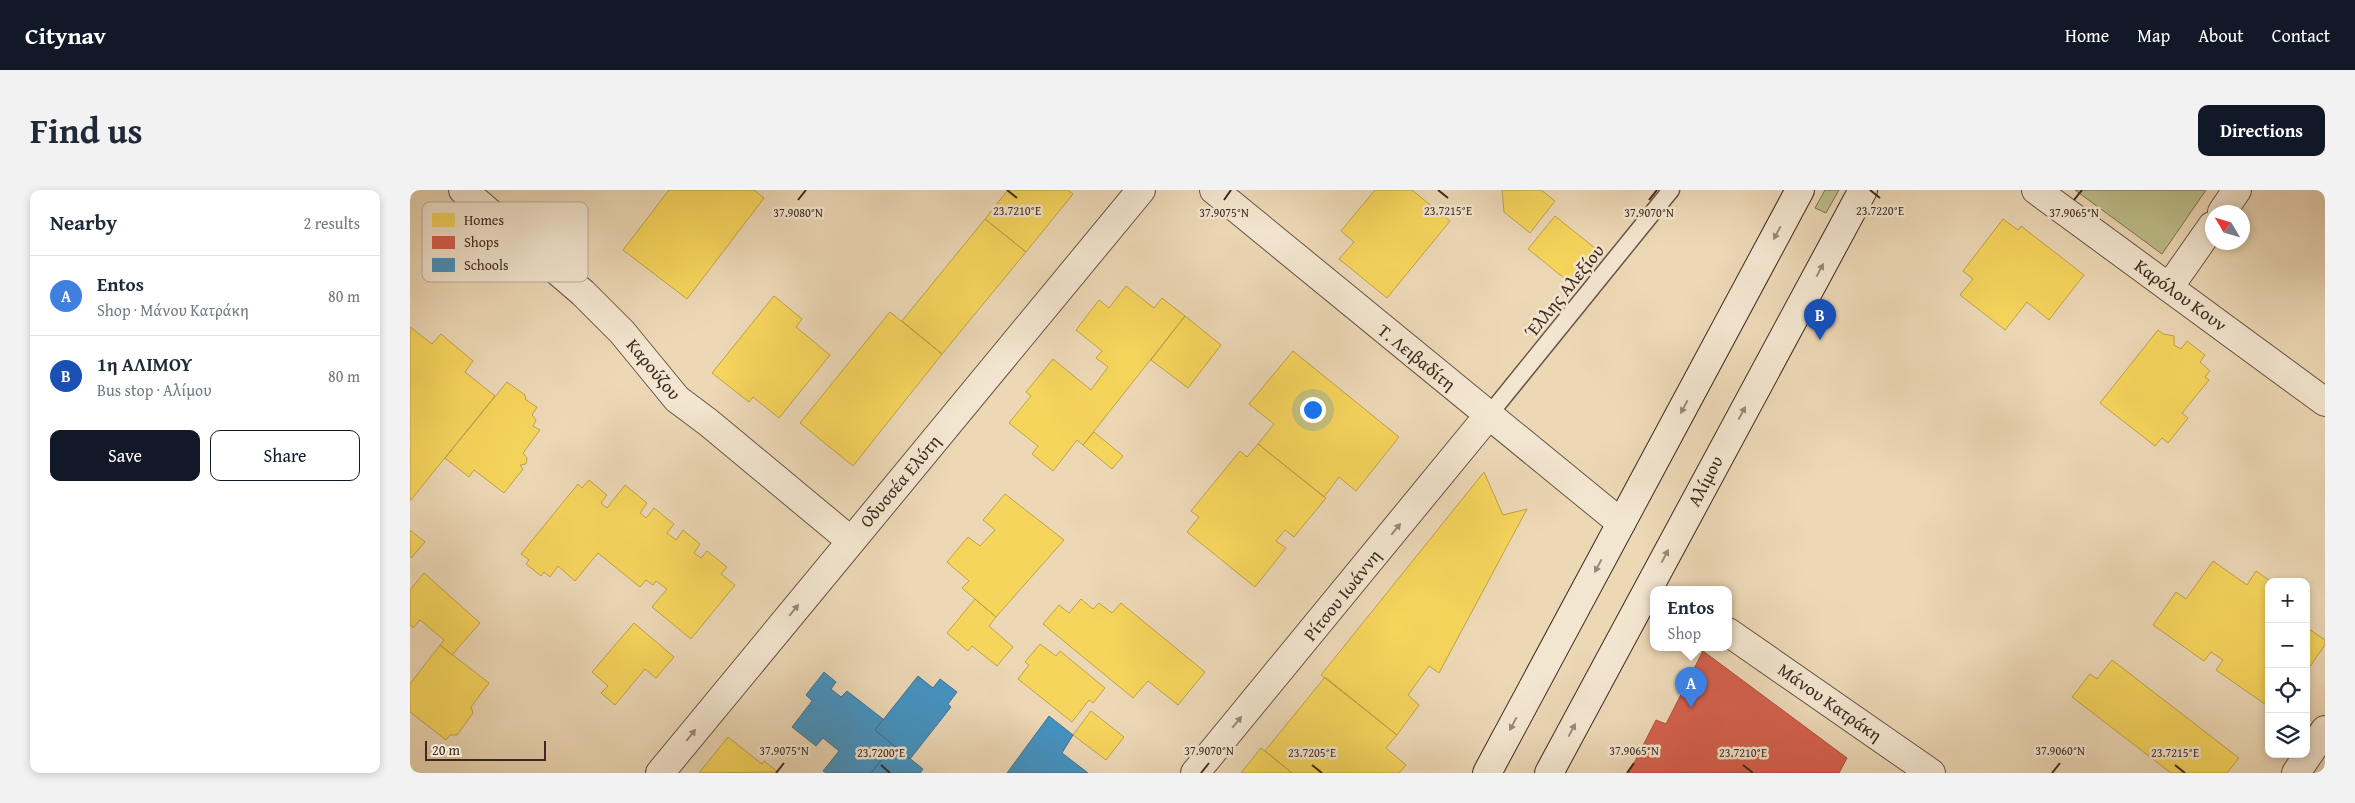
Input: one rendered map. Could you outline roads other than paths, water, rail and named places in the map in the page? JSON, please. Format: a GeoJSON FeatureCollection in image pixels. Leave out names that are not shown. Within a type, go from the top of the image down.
{"type":"FeatureCollection","features":[{"type":"Feature","properties":{"kind":"street","name":"Καρούζου"},"geometry":{"type":"LineString","coordinates":[[464,190],[478,202]]}},
{"type":"Feature","properties":{"kind":"street","name":"Οδυσσέα Ελύτη"},"geometry":{"type":"LineString","coordinates":[[660,773],[1141,190]]}},
{"type":"Feature","properties":{"kind":"street","name":"Τ. Λειβαδίτη"},"geometry":{"type":"LineString","coordinates":[[1214,190],[1621,523]]}},
{"type":"Feature","properties":{"kind":"street"},"geometry":{"type":"LineString","coordinates":[[1487,773],[1800,190]]}},
{"type":"Feature","properties":{"kind":"street","name":"Αλίμου"},"geometry":{"type":"LineString","coordinates":[[1659,585],[1862,190]]}},
{"type":"Feature","properties":{"kind":"street","name":"Καρόλου Κουν"},"geometry":{"type":"LineString","coordinates":[[2036,190],[2170,286],[2325,402]]}},
{"type":"Feature","properties":{"kind":"street"},"geometry":{"type":"LineString","coordinates":[[2227,205],[2237,190]]}},
{"type":"Feature","properties":{"kind":"street"},"geometry":{"type":"LineString","coordinates":[[2170,286],[2205,236]]}},
{"type":"Feature","properties":{"kind":"street","name":"Καρούζου"},"geometry":{"type":"LineString","coordinates":[[570,282],[622,332],[677,400],[709,423],[851,541]]}},
{"type":"Feature","properties":{"kind":"street","name":"Ρίτσου Ιωάννη"},"geometry":{"type":"LineString","coordinates":[[1195,773],[1488,416]]}},
{"type":"Feature","properties":{"kind":"street","name":"Αλίμου"},"geometry":{"type":"LineString","coordinates":[[1549,773],[1650,600]]}},
{"type":"Feature","properties":{"kind":"street","name":"Μάνου Κατράκη"},"geometry":{"type":"LineString","coordinates":[[1732,635],[1931,773]]}},
{"type":"Feature","properties":{"kind":"street"},"geometry":{"type":"LineString","coordinates":[[2296,773],[2325,730]]}},
{"type":"Feature","properties":{"kind":"lane","name":"Έλλης Αλεξίου"},"geometry":{"type":"LineString","coordinates":[[1488,416],[1671,190]]}},
{"type":"Feature","properties":{"kind":"place","name":"1η ΑΛΙΜΟΥ"},"geometry":{"type":"Point","coordinates":[1820,340]}},
{"type":"Feature","properties":{"kind":"place","name":"Entos"},"geometry":{"type":"Point","coordinates":[1691,708]}}]}
